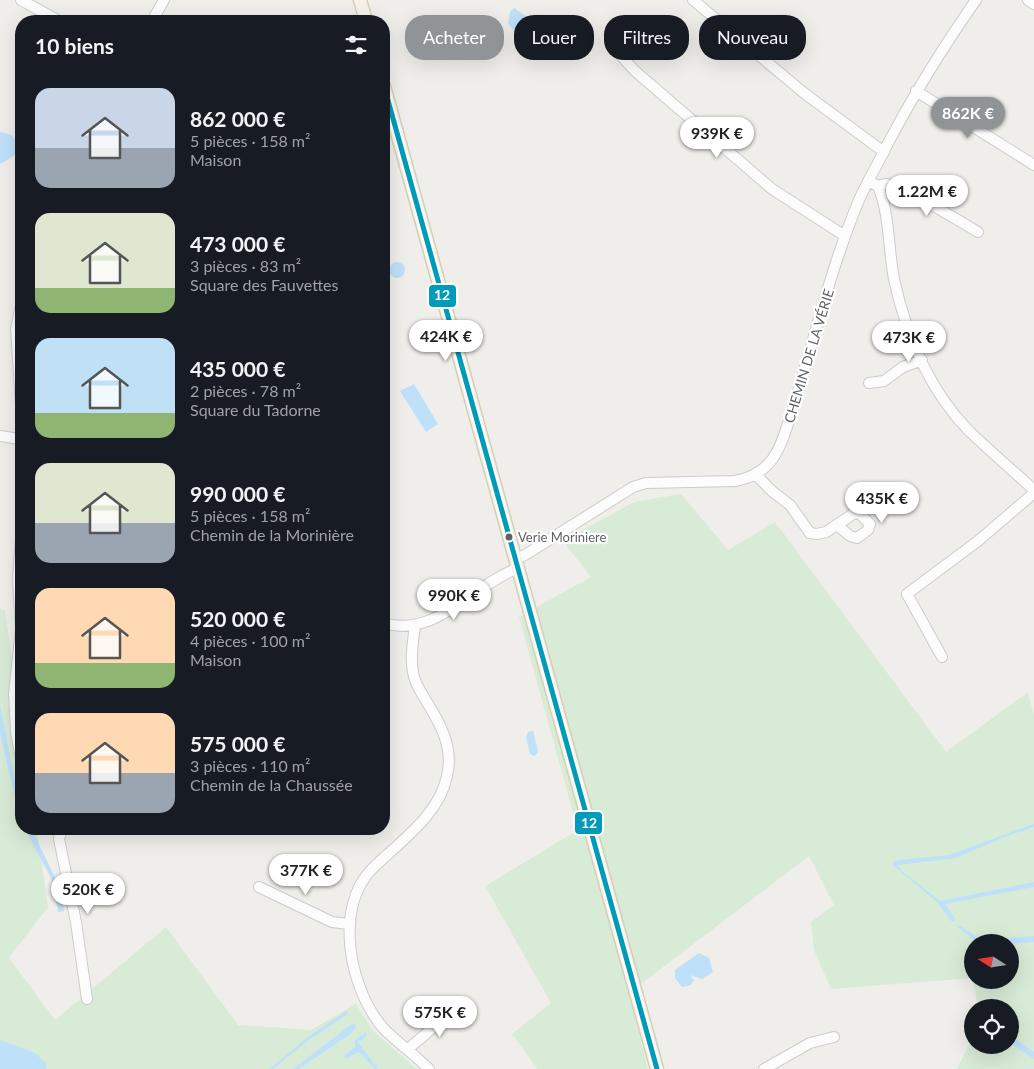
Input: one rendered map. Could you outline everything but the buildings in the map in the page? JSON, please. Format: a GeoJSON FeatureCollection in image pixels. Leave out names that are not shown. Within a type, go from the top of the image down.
{"type":"FeatureCollection","features":[{"type":"Feature","properties":{"kind":"main road"},"geometry":{"type":"LineString","coordinates":[[360,0],[364,15]]}},
{"type":"Feature","properties":{"kind":"main road"},"geometry":{"type":"LineString","coordinates":[[390,108],[657,1069]]}},
{"type":"Feature","properties":{"kind":"street"},"geometry":{"type":"LineString","coordinates":[[21,0],[47,15]]}},
{"type":"Feature","properties":{"kind":"street"},"geometry":{"type":"LineString","coordinates":[[155,15],[164,0]]}},
{"type":"Feature","properties":{"kind":"street"},"geometry":{"type":"LineString","coordinates":[[693,0],[804,93],[884,152]]}},
{"type":"Feature","properties":{"kind":"street","name":"CHEMIN DE LA VÉRIE"},"geometry":{"type":"LineString","coordinates":[[415,626],[436,618],[500,576],[525,555],[633,487],[646,483],[735,481],[756,475],[774,458],[782,441],[846,236],[873,183],[884,152],[916,90],[937,55],[976,0]]}},
{"type":"Feature","properties":{"kind":"street"},"geometry":{"type":"LineString","coordinates":[[1028,0],[1034,4]]}},
{"type":"Feature","properties":{"kind":"street"},"geometry":{"type":"LineString","coordinates":[[625,60],[635,71],[772,189],[846,236]]}},
{"type":"Feature","properties":{"kind":"street"},"geometry":{"type":"LineString","coordinates":[[916,90],[1034,165]]}},
{"type":"Feature","properties":{"kind":"street"},"geometry":{"type":"LineString","coordinates":[[873,183],[886,184],[898,189],[954,217],[978,232]]}},
{"type":"Feature","properties":{"kind":"street"},"geometry":{"type":"LineString","coordinates":[[873,183],[884,201],[894,278],[903,312],[930,380],[968,430],[1034,491],[978,541],[907,594],[942,657]]}},
{"type":"Feature","properties":{"kind":"street"},"geometry":{"type":"LineString","coordinates":[[869,383],[884,382],[903,367],[922,360]]}},
{"type":"Feature","properties":{"kind":"street"},"geometry":{"type":"LineString","coordinates":[[0,436],[15,438]]}},
{"type":"Feature","properties":{"kind":"street"},"geometry":{"type":"LineString","coordinates":[[756,475],[790,505],[810,533],[818,534],[838,526]]}},
{"type":"Feature","properties":{"kind":"street"},"geometry":{"type":"LineString","coordinates":[[390,625],[398,627],[415,626],[412,650],[413,672],[420,690],[441,725],[447,743],[450,762],[447,777],[436,804],[363,879],[355,896],[349,924],[354,966],[362,992],[384,1028],[429,1069]]}},
{"type":"Feature","properties":{"kind":"street"},"geometry":{"type":"LineString","coordinates":[[15,685],[15,713]]}},
{"type":"Feature","properties":{"kind":"street"},"geometry":{"type":"LineString","coordinates":[[59,835],[76,922],[87,999]]}},
{"type":"Feature","properties":{"kind":"street"},"geometry":{"type":"LineString","coordinates":[[259,887],[332,922],[349,924]]}},
{"type":"Feature","properties":{"kind":"street"},"geometry":{"type":"LineString","coordinates":[[408,1049],[449,1014],[463,1009]]}},
{"type":"Feature","properties":{"kind":"street"},"geometry":{"type":"LineString","coordinates":[[764,1069],[810,1043],[834,1037]]}},
{"type":"Feature","properties":{"kind":"green space"},"geometry":{"type":"Polygon","coordinates":[[[681,494],[728,550],[775,522],[946,752],[1028,692],[1034,716],[1034,1069],[957,1069],[964,1054],[1019,1054],[1019,999],[977,999],[975,989],[1019,989],[1019,934],[964,934],[964,979],[831,989],[814,950],[811,922],[834,905],[809,856],[629,993],[648,1069],[537,1069],[512,1034],[551,1003],[485,886],[578,830],[519,617],[591,577],[563,541],[634,502],[681,494]]]}},
{"type":"Feature","properties":{"kind":"green space"},"geometry":{"type":"Polygon","coordinates":[[[0,608],[5,611],[15,680],[15,835],[38,835],[48,907],[9,958],[55,1020],[166,927],[238,1025],[311,1030],[356,1004],[373,1031],[417,1069],[0,1069],[0,608]]]}},
{"type":"Feature","properties":{"kind":"water"},"geometry":{"type":"Polygon","coordinates":[[[514,8],[524,15],[514,15],[514,31],[508,23],[510,12],[514,8]]]}},
{"type":"Feature","properties":{"kind":"water"},"geometry":{"type":"Polygon","coordinates":[[[0,132],[12,135],[15,140],[15,154],[0,164],[0,132]]]}},
{"type":"Feature","properties":{"kind":"water"},"geometry":{"type":"Polygon","coordinates":[[[397,262],[403,264],[403,276],[397,278],[391,276],[391,264],[397,262]]]}},
{"type":"Feature","properties":{"kind":"water"},"geometry":{"type":"Polygon","coordinates":[[[414,384],[438,424],[426,432],[400,391],[414,384]]]}},
{"type":"Feature","properties":{"kind":"water"},"geometry":{"type":"Polygon","coordinates":[[[0,705],[15,781],[15,797],[0,733],[0,705]]]}},
{"type":"Feature","properties":{"kind":"water"},"geometry":{"type":"Polygon","coordinates":[[[533,731],[538,752],[534,756],[530,754],[526,737],[528,732],[533,731]]]}},
{"type":"Feature","properties":{"kind":"water"},"geometry":{"type":"Polygon","coordinates":[[[1034,824],[1034,827],[1004,837],[956,858],[897,865],[940,901],[1034,882],[1034,887],[945,904],[956,920],[952,922],[937,902],[893,865],[893,862],[898,860],[949,855],[1034,824]]]}},
{"type":"Feature","properties":{"kind":"water"},"geometry":{"type":"Polygon","coordinates":[[[28,835],[34,835],[59,886],[64,911],[58,912],[52,880],[28,835]]]}},
{"type":"Feature","properties":{"kind":"water"},"geometry":{"type":"Polygon","coordinates":[[[959,925],[972,934],[966,934],[957,927],[959,925]]]}},
{"type":"Feature","properties":{"kind":"water"},"geometry":{"type":"Polygon","coordinates":[[[1034,936],[1034,942],[1019,943],[1019,937],[1034,936]]]}},
{"type":"Feature","properties":{"kind":"water"},"geometry":{"type":"Polygon","coordinates":[[[699,953],[709,958],[713,972],[702,979],[690,975],[694,980],[691,985],[682,987],[675,978],[675,970],[699,953]]]}},
{"type":"Feature","properties":{"kind":"water"},"geometry":{"type":"Polygon","coordinates":[[[346,1011],[348,1013],[346,1015],[306,1042],[273,1069],[269,1069],[308,1037],[346,1011]]]}},
{"type":"Feature","properties":{"kind":"water"},"geometry":{"type":"Polygon","coordinates":[[[353,1023],[356,1026],[353,1032],[299,1069],[293,1069],[353,1023]]]}},
{"type":"Feature","properties":{"kind":"water"},"geometry":{"type":"Polygon","coordinates":[[[366,1032],[367,1036],[358,1042],[378,1069],[375,1069],[359,1052],[346,1059],[344,1056],[355,1047],[355,1040],[366,1032]]]}},
{"type":"Feature","properties":{"kind":"water"},"geometry":{"type":"Polygon","coordinates":[[[0,1040],[35,1053],[46,1063],[46,1069],[0,1069],[0,1040]]]}},
{"type":"Feature","properties":{"kind":"water"},"geometry":{"type":"Polygon","coordinates":[[[1019,1041],[1034,1052],[1034,1059],[1019,1049],[1019,1041]]]}},
{"type":"Feature","properties":{"kind":"transit line","name":"12"},"geometry":{"type":"LineString","coordinates":[[390,108],[657,1069]]}},
{"type":"Feature","properties":{"kind":"place","name":"Verie Moriniere"},"geometry":{"type":"Point","coordinates":[509,537]}}]}
